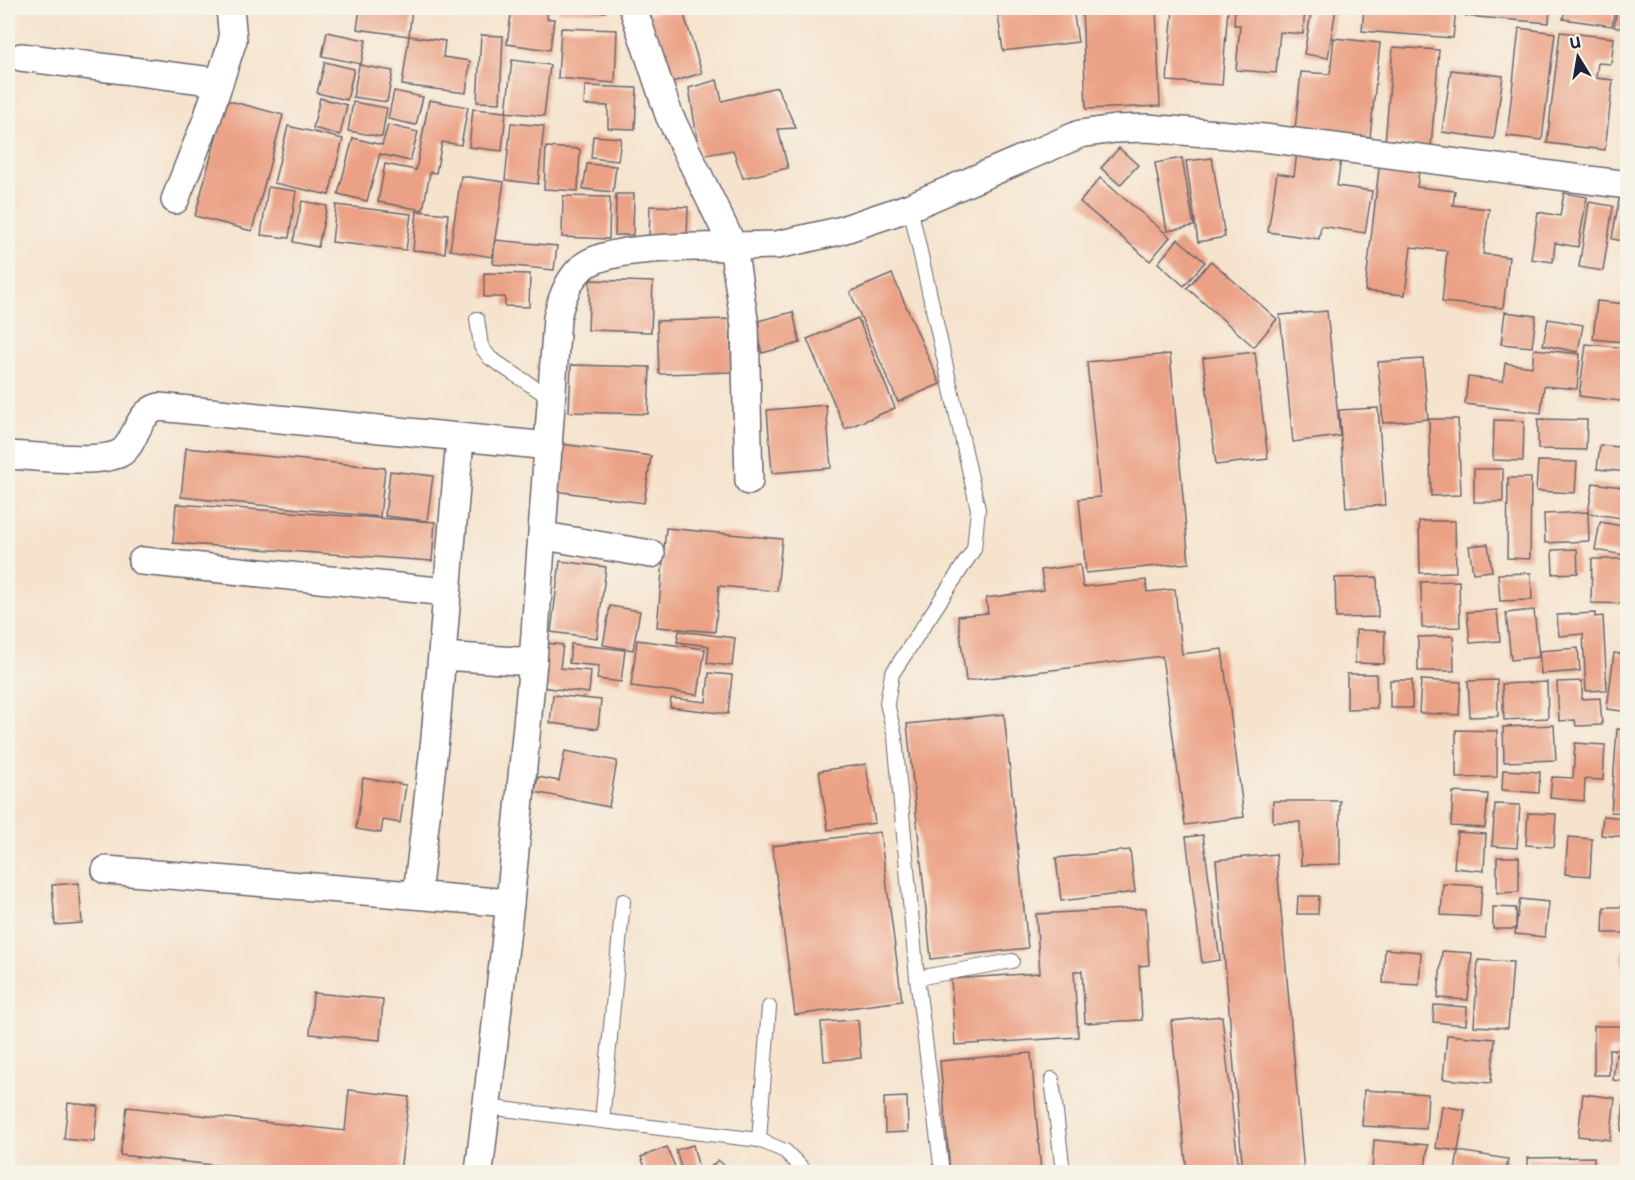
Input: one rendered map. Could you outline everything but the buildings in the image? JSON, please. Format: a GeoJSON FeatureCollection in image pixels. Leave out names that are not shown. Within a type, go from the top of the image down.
{"type":"FeatureCollection","features":[{"type":"Feature","properties":{"kind":"street"},"geometry":{"type":"LineString","coordinates":[[175,200],[233,40],[230,8]]}},
{"type":"Feature","properties":{"kind":"street"},"geometry":{"type":"LineString","coordinates":[[633,8],[643,45],[669,115],[733,246],[745,326],[748,481]]}},
{"type":"Feature","properties":{"kind":"street"},"geometry":{"type":"LineString","coordinates":[[21,57],[219,82]]}},
{"type":"Feature","properties":{"kind":"street"},"geometry":{"type":"LineString","coordinates":[[479,1173],[510,903],[533,662],[561,302],[563,294],[583,266],[617,253],[777,244],[814,237],[910,207],[1080,134],[1134,128],[1264,138],[1628,185]]}},
{"type":"Feature","properties":{"kind":"street"},"geometry":{"type":"LineString","coordinates":[[8,455],[73,459],[111,457],[123,451],[145,415],[159,407],[460,439],[549,446]]}},
{"type":"Feature","properties":{"kind":"street"},"geometry":{"type":"LineString","coordinates":[[417,895],[443,656],[460,439]]}},
{"type":"Feature","properties":{"kind":"street"},"geometry":{"type":"LineString","coordinates":[[544,536],[651,554]]}},
{"type":"Feature","properties":{"kind":"street"},"geometry":{"type":"LineString","coordinates":[[142,561],[447,592]]}},
{"type":"Feature","properties":{"kind":"street"},"geometry":{"type":"LineString","coordinates":[[443,656],[533,662]]}},
{"type":"Feature","properties":{"kind":"street"},"geometry":{"type":"LineString","coordinates":[[106,870],[510,903]]}},
{"type":"Feature","properties":{"kind":"lane"},"geometry":{"type":"LineString","coordinates":[[910,207],[978,509],[974,549],[892,674],[887,692],[895,737],[917,978],[942,1173]]}},
{"type":"Feature","properties":{"kind":"lane"},"geometry":{"type":"LineString","coordinates":[[477,319],[482,346],[490,358],[552,399]]}},
{"type":"Feature","properties":{"kind":"lane"},"geometry":{"type":"LineString","coordinates":[[602,1121],[623,901]]}},
{"type":"Feature","properties":{"kind":"lane"},"geometry":{"type":"LineString","coordinates":[[917,978],[1012,961]]}},
{"type":"Feature","properties":{"kind":"lane"},"geometry":{"type":"LineString","coordinates":[[759,1140],[769,1007]]}},
{"type":"Feature","properties":{"kind":"lane"},"geometry":{"type":"LineString","coordinates":[[1052,1079],[1063,1173]]}},
{"type":"Feature","properties":{"kind":"lane"},"geometry":{"type":"LineString","coordinates":[[486,1107],[759,1140],[785,1151],[806,1173]]}}]}
